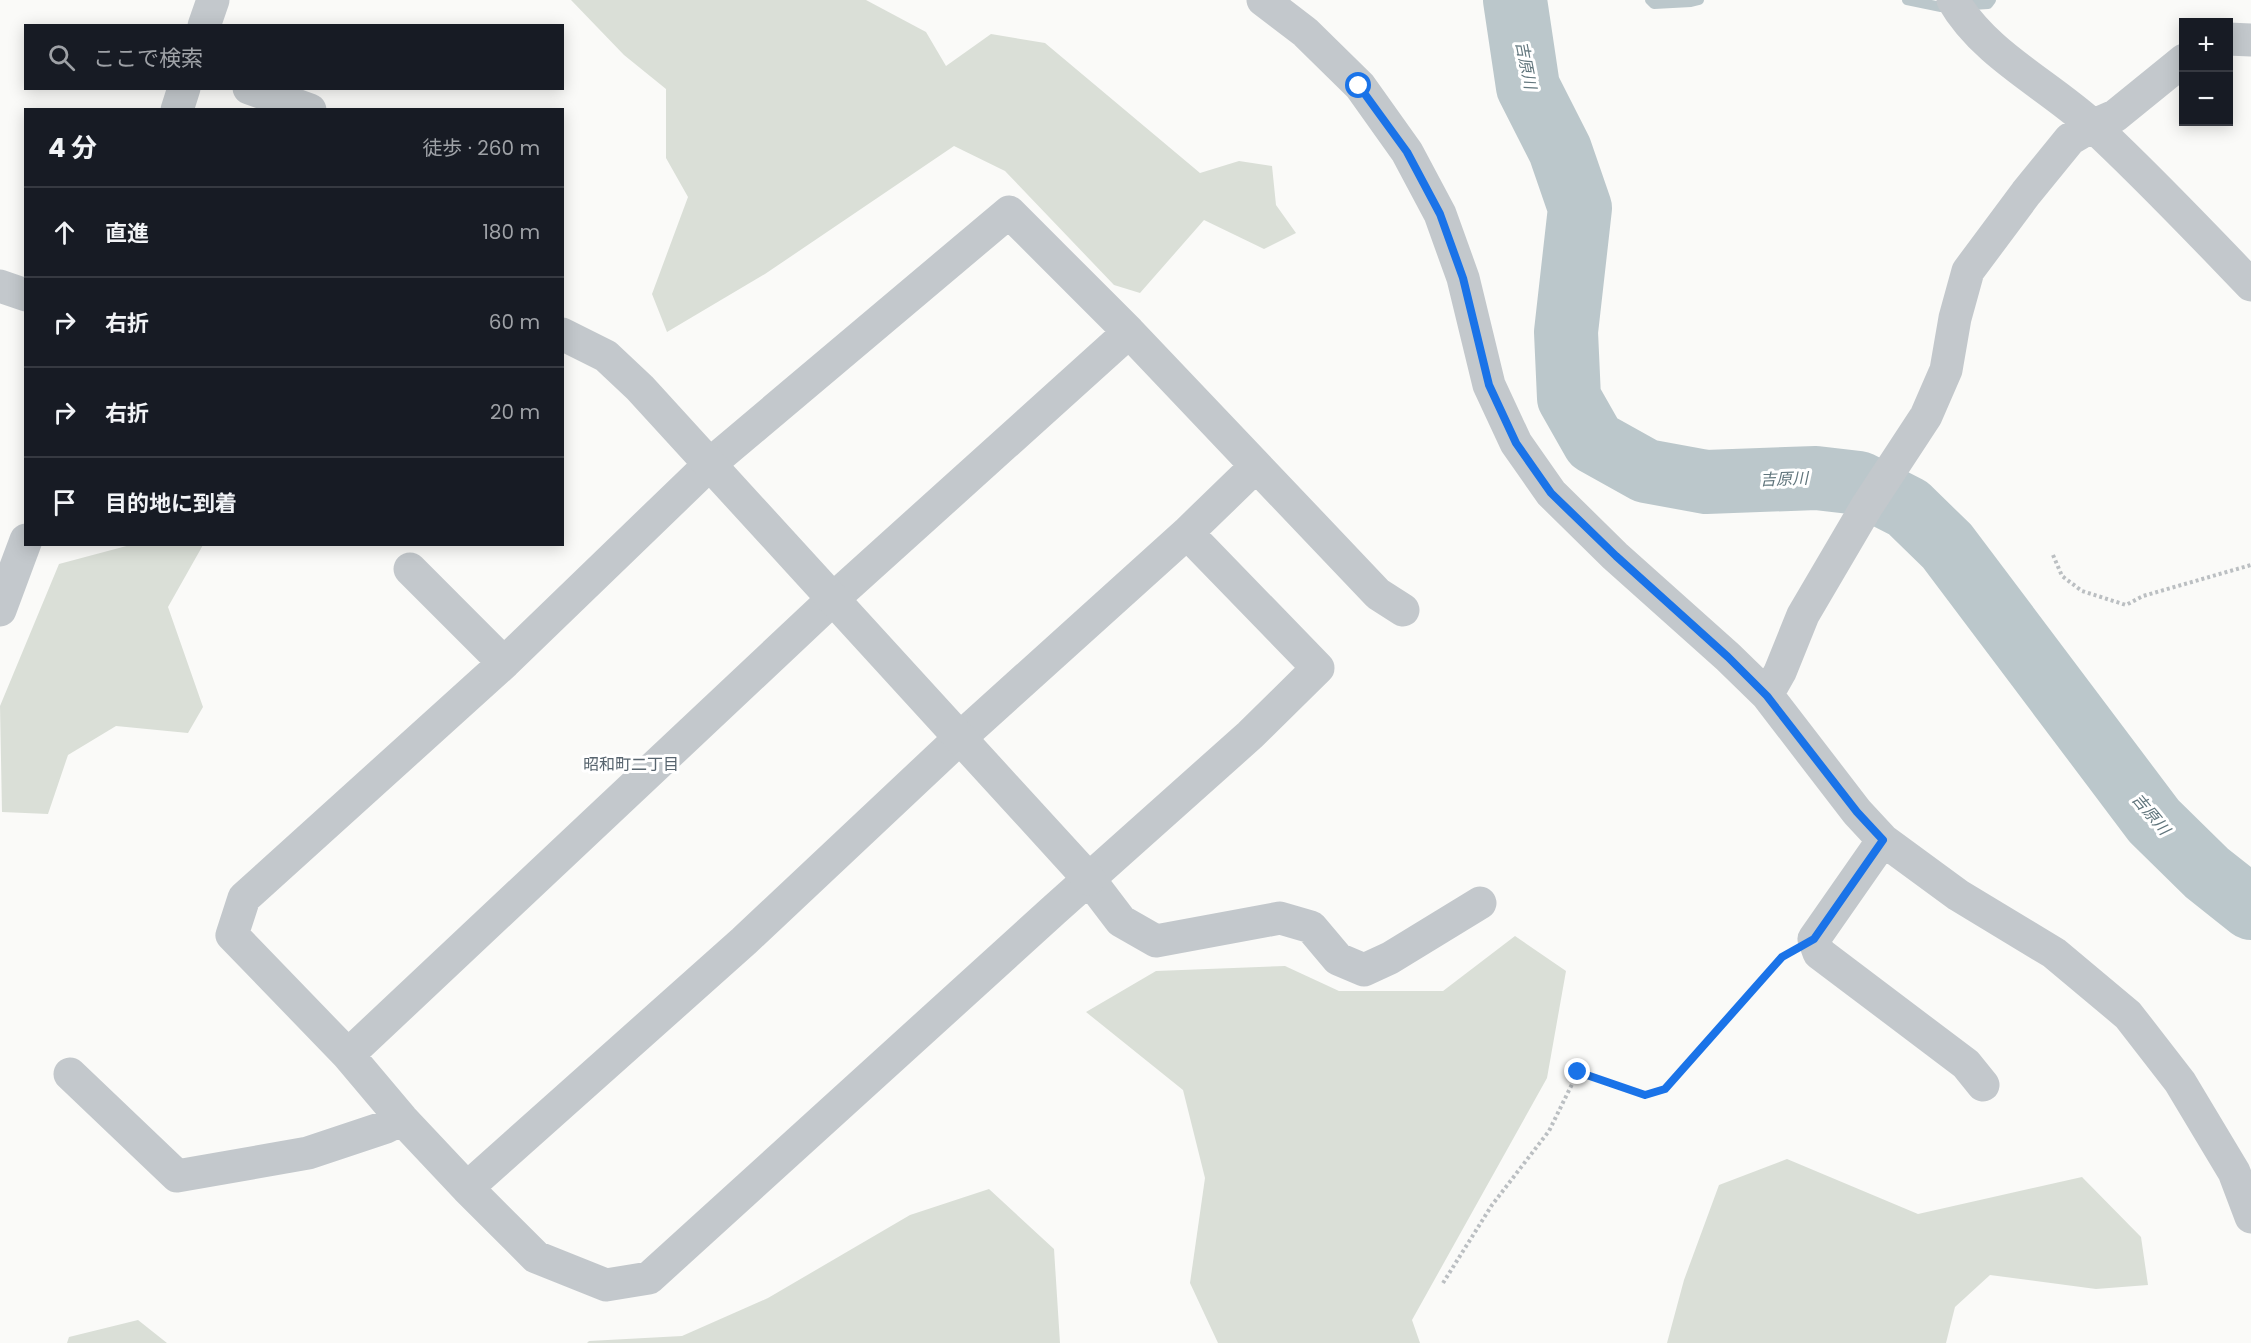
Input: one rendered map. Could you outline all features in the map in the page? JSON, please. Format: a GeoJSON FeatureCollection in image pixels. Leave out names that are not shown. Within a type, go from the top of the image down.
{"type":"FeatureCollection","features":[{"type":"Feature","properties":{"kind":"street"},"geometry":{"type":"LineString","coordinates":[[205,24],[213,0]]}},
{"type":"Feature","properties":{"kind":"street"},"geometry":{"type":"LineString","coordinates":[[1263,0],[1305,32],[1359,86],[1407,152],[1440,214],[1463,278],[1489,385],[1516,443],[1551,493],[1767,696],[1857,812],[1883,840],[1958,895],[2054,953],[2128,1015],[2180,1082],[2234,1172],[2251,1217]]}},
{"type":"Feature","properties":{"kind":"street"},"geometry":{"type":"LineString","coordinates":[[1959,10],[2005,57],[2058,96],[2092,126],[2184,214],[2251,285]]}},
{"type":"Feature","properties":{"kind":"street"},"geometry":{"type":"LineString","coordinates":[[2233,39],[2251,40]]}},
{"type":"Feature","properties":{"kind":"street"},"geometry":{"type":"LineString","coordinates":[[1767,696],[1780,672],[1803,615],[1867,506],[1926,416],[1946,370],[1955,318],[1968,271],[2070,140],[2092,126],[2115,116],[2179,64]]}},
{"type":"Feature","properties":{"kind":"street"},"geometry":{"type":"LineString","coordinates":[[178,108],[183,90]]}},
{"type":"Feature","properties":{"kind":"street"},"geometry":{"type":"LineString","coordinates":[[255,90],[304,108]]}},
{"type":"Feature","properties":{"kind":"street"},"geometry":{"type":"LineString","coordinates":[[1187,534],[1318,668],[1250,735],[650,1278],[606,1285],[536,1257],[467,1188],[402,1119],[348,1055],[232,935],[244,898],[504,663],[710,464],[1009,213],[1129,332],[1378,594],[1404,610]]}},
{"type":"Feature","properties":{"kind":"street"},"geometry":{"type":"LineString","coordinates":[[0,286],[24,294]]}},
{"type":"Feature","properties":{"kind":"street"},"geometry":{"type":"LineString","coordinates":[[348,1055],[833,599],[1129,332]]}},
{"type":"Feature","properties":{"kind":"street"},"geometry":{"type":"LineString","coordinates":[[564,335],[606,356],[640,388],[961,737],[1089,879],[1121,921],[1156,941],[1280,918],[1311,927],[1338,959],[1364,970],[1390,958],[1480,903]]}},
{"type":"Feature","properties":{"kind":"street"},"geometry":{"type":"LineString","coordinates":[[467,1188],[744,941],[961,737],[1187,534],[1255,467]]}},
{"type":"Feature","properties":{"kind":"street"},"geometry":{"type":"LineString","coordinates":[[0,610],[24,545]]}},
{"type":"Feature","properties":{"kind":"street"},"geometry":{"type":"LineString","coordinates":[[410,569],[504,663]]}},
{"type":"Feature","properties":{"kind":"street"},"geometry":{"type":"LineString","coordinates":[[1883,840],[1814,939],[1819,953],[1966,1064],[1983,1085]]}},
{"type":"Feature","properties":{"kind":"street"},"geometry":{"type":"LineString","coordinates":[[70,1074],[177,1176],[308,1153],[386,1127],[402,1119]]}},
{"type":"Feature","properties":{"kind":"path"},"geometry":{"type":"LineString","coordinates":[[2053,555],[2062,576],[2082,591],[2126,605],[2143,596],[2251,565]]}},
{"type":"Feature","properties":{"kind":"path"},"geometry":{"type":"LineString","coordinates":[[1443,1283],[1492,1205],[1549,1131],[1578,1072],[1645,1095],[1665,1089],[1782,957],[1814,939]]}},
{"type":"Feature","properties":{"kind":"shaded area"},"geometry":{"type":"Polygon","coordinates":[[[571,0],[866,0],[926,32],[946,66],[991,34],[1045,43],[1200,173],[1239,161],[1272,166],[1276,205],[1296,233],[1264,249],[1204,220],[1140,293],[1114,285],[1005,171],[954,146],[765,274],[667,332],[652,294],[688,197],[666,158],[666,89],[624,55],[571,0]]]}},
{"type":"Feature","properties":{"kind":"shaded area"},"geometry":{"type":"Polygon","coordinates":[[[126,546],[202,546],[168,607],[203,707],[188,733],[116,726],[68,755],[48,814],[2,812],[0,706],[59,564],[126,546]]]}},
{"type":"Feature","properties":{"kind":"shaded area"},"geometry":{"type":"Polygon","coordinates":[[[1515,936],[1566,971],[1547,1078],[1412,1320],[1420,1343],[1218,1343],[1190,1283],[1205,1178],[1183,1090],[1086,1012],[1156,971],[1285,966],[1339,991],[1443,991],[1515,936]]]}},
{"type":"Feature","properties":{"kind":"shaded area"},"geometry":{"type":"Polygon","coordinates":[[[1787,1159],[1918,1214],[2082,1177],[2141,1237],[2148,1285],[2096,1289],[1990,1275],[1955,1307],[1946,1343],[1667,1343],[1684,1280],[1719,1185],[1787,1159]]]}},
{"type":"Feature","properties":{"kind":"shaded area"},"geometry":{"type":"Polygon","coordinates":[[[989,1189],[1054,1249],[1060,1343],[587,1343],[589,1341],[682,1336],[768,1298],[910,1215],[989,1189]]]}},
{"type":"Feature","properties":{"kind":"shaded area"},"geometry":{"type":"Polygon","coordinates":[[[138,1320],[167,1343],[67,1343],[69,1337],[138,1320]]]}},
{"type":"Feature","properties":{"kind":"waterway","name":"吉原川"},"geometry":{"type":"LineString","coordinates":[[1515,0],[1528,87],[1560,150],[1580,208],[1566,332],[1569,398],[1594,442],[1646,471],[1706,482],[1816,478],[1859,483],[1908,508],[1947,546],[2154,821],[2207,873],[2251,908]]}},
{"type":"Feature","properties":{"kind":"waterway"},"geometry":{"type":"LineString","coordinates":[[1650,0],[1654,4],[1699,0]]}},
{"type":"Feature","properties":{"kind":"waterway"},"geometry":{"type":"LineString","coordinates":[[1907,0],[1941,7],[1988,4],[1991,0]]}},
{"type":"Feature","properties":{"kind":"district","name":"昭和町二丁目"},"geometry":{"type":"Point","coordinates":[631,764]}},
{"type":"Feature","properties":{"kind":"route"},"geometry":{"type":"LineString","coordinates":[[1359,86],[1407,152],[1440,214],[1463,278],[1489,385],[1516,443],[1551,493],[1767,696],[1857,812],[1883,840],[1814,939],[1782,957],[1665,1089],[1645,1095],[1578,1072]]}}]}
